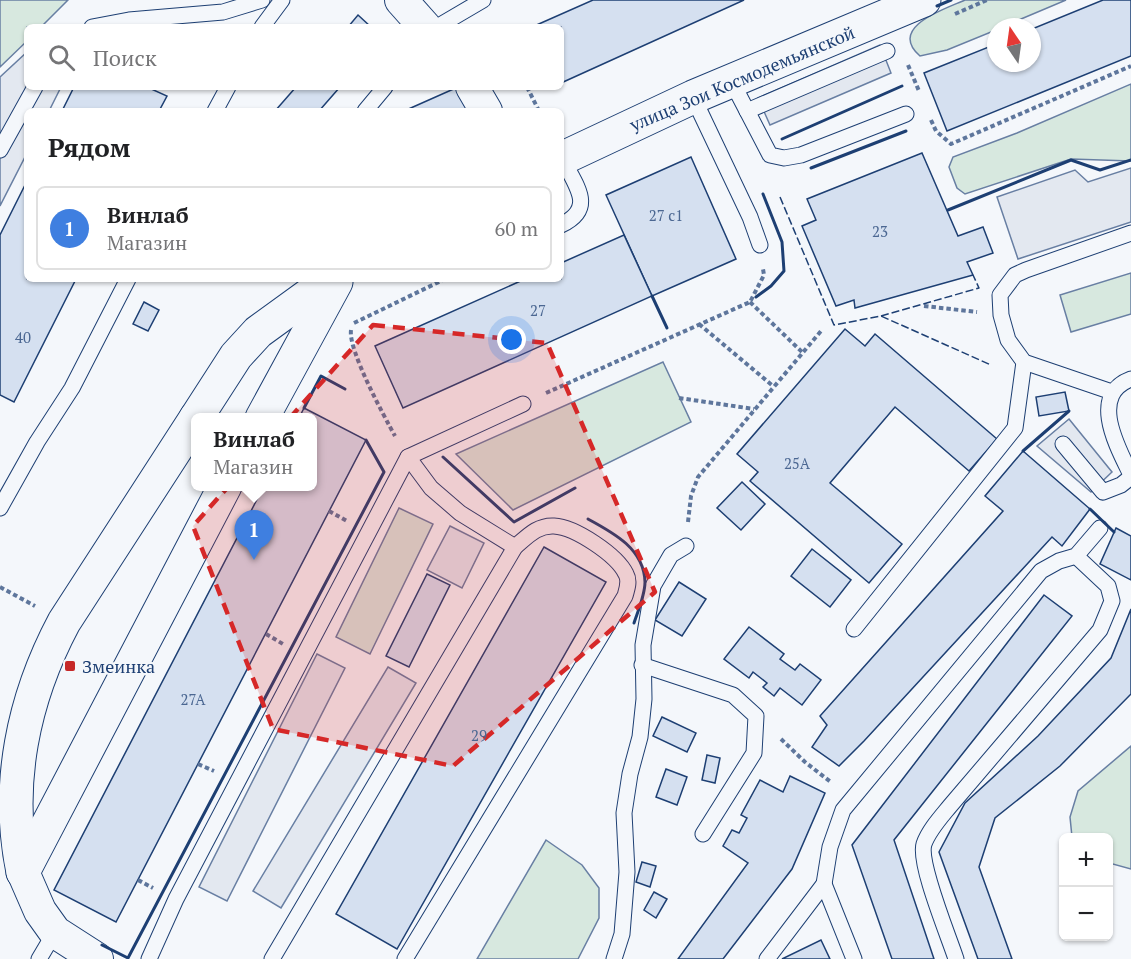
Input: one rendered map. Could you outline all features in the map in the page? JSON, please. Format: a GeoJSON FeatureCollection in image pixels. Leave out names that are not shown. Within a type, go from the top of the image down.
{"type":"FeatureCollection","features":[{"type":"Feature","properties":{"kind":"main road","name":"улица Зои Космодемьянской"},"geometry":{"type":"LineString","coordinates":[[564,157],[693,97],[924,0]]}},
{"type":"Feature","properties":{"kind":"main road"},"geometry":{"type":"LineString","coordinates":[[199,413],[236,356],[258,332],[327,282]]}},
{"type":"Feature","properties":{"kind":"main road"},"geometry":{"type":"LineString","coordinates":[[263,413],[336,282]]}},
{"type":"Feature","properties":{"kind":"main road"},"geometry":{"type":"LineString","coordinates":[[13,852],[18,759],[27,714],[47,654],[64,622],[191,426]]}},
{"type":"Feature","properties":{"kind":"main road"},"geometry":{"type":"LineString","coordinates":[[13,852],[222,491]]}},
{"type":"Feature","properties":{"kind":"street"},"geometry":{"type":"LineString","coordinates":[[401,0],[422,24]]}},
{"type":"Feature","properties":{"kind":"street"},"geometry":{"type":"LineString","coordinates":[[474,90],[484,108]]}},
{"type":"Feature","properties":{"kind":"street"},"geometry":{"type":"LineString","coordinates":[[13,852],[40,911],[55,932],[97,959]]}},
{"type":"Feature","properties":{"kind":"lane"},"geometry":{"type":"LineString","coordinates":[[108,24],[223,12],[261,0]]}},
{"type":"Feature","properties":{"kind":"lane"},"geometry":{"type":"LineString","coordinates":[[264,24],[282,0]]}},
{"type":"Feature","properties":{"kind":"lane"},"geometry":{"type":"LineString","coordinates":[[442,24],[483,0]]}},
{"type":"Feature","properties":{"kind":"lane"},"geometry":{"type":"LineString","coordinates":[[747,111],[887,51]]}},
{"type":"Feature","properties":{"kind":"lane"},"geometry":{"type":"LineString","coordinates":[[732,82],[770,155],[784,158],[801,155],[906,114]]}},
{"type":"Feature","properties":{"kind":"lane"},"geometry":{"type":"LineString","coordinates":[[0,150],[33,90]]}},
{"type":"Feature","properties":{"kind":"lane"},"geometry":{"type":"LineString","coordinates":[[217,108],[226,90]]}},
{"type":"Feature","properties":{"kind":"lane"},"geometry":{"type":"LineString","coordinates":[[368,108],[382,90]]}},
{"type":"Feature","properties":{"kind":"lane"},"geometry":{"type":"LineString","coordinates":[[693,97],[750,217],[760,245]]}},
{"type":"Feature","properties":{"kind":"lane"},"geometry":{"type":"LineString","coordinates":[[564,162],[582,201],[580,210],[573,219],[564,224]]}},
{"type":"Feature","properties":{"kind":"lane"},"geometry":{"type":"LineString","coordinates":[[1112,392],[1024,362],[1008,340],[1001,315],[1000,295],[1015,275],[1131,233]]}},
{"type":"Feature","properties":{"kind":"lane"},"geometry":{"type":"LineString","coordinates":[[0,508],[37,442],[72,388],[126,282]]}},
{"type":"Feature","properties":{"kind":"lane"},"geometry":{"type":"LineString","coordinates":[[854,629],[1015,428],[1024,362]]}},
{"type":"Feature","properties":{"kind":"lane"},"geometry":{"type":"LineString","coordinates":[[1063,444],[1103,492],[1121,485],[1131,476],[1111,432],[1109,408],[1112,392],[1123,381],[1131,379]]}},
{"type":"Feature","properties":{"kind":"lane"},"geometry":{"type":"LineString","coordinates":[[149,959],[181,890],[408,457],[523,404]]}},
{"type":"Feature","properties":{"kind":"lane"},"geometry":{"type":"LineString","coordinates":[[408,457],[431,488],[460,513],[515,547]]}},
{"type":"Feature","properties":{"kind":"lane"},"geometry":{"type":"LineString","coordinates":[[272,959],[515,547],[534,530],[555,526],[577,533],[610,554],[626,574],[628,583],[625,596],[405,959]]}},
{"type":"Feature","properties":{"kind":"lane"},"geometry":{"type":"LineString","coordinates":[[766,959],[824,884],[830,848],[843,810],[1041,571],[1059,561],[1076,556],[1100,528]]}},
{"type":"Feature","properties":{"kind":"lane"},"geometry":{"type":"LineString","coordinates":[[614,959],[622,934],[627,872],[624,813],[644,699],[643,645],[653,586],[671,555],[686,546]]}},
{"type":"Feature","properties":{"kind":"lane"},"geometry":{"type":"LineString","coordinates":[[956,959],[925,867],[924,844],[950,806],[1100,630],[1112,601],[1108,586],[1076,556]]}},
{"type":"Feature","properties":{"kind":"lane"},"geometry":{"type":"LineString","coordinates":[[642,664],[733,695],[756,716],[754,753],[703,834]]}},
{"type":"Feature","properties":{"kind":"lane"},"geometry":{"type":"LineString","coordinates":[[824,884],[854,959]]}},
{"type":"Feature","properties":{"kind":"lane"},"geometry":{"type":"LineString","coordinates":[[39,959],[55,932]]}},
{"type":"Feature","properties":{"kind":"path"},"geometry":{"type":"LineString","coordinates":[[906,60],[923,101]]}},
{"type":"Feature","properties":{"kind":"path"},"geometry":{"type":"LineString","coordinates":[[927,111],[936,132],[951,144],[1131,66]]}},
{"type":"Feature","properties":{"kind":"path"},"geometry":{"type":"LineString","coordinates":[[528,90],[536,108]]}},
{"type":"Feature","properties":{"kind":"path"},"geometry":{"type":"LineString","coordinates":[[523,404],[750,302],[764,274],[760,245]]}},
{"type":"Feature","properties":{"kind":"path"},"geometry":{"type":"LineString","coordinates":[[384,417],[352,346],[350,333],[354,322],[439,282]]}},
{"type":"Feature","properties":{"kind":"path"},"geometry":{"type":"LineString","coordinates":[[750,302],[802,352]]}},
{"type":"Feature","properties":{"kind":"path"},"geometry":{"type":"LineString","coordinates":[[924,306],[1001,315]]}},
{"type":"Feature","properties":{"kind":"path"},"geometry":{"type":"LineString","coordinates":[[699,324],[773,386]]}},
{"type":"Feature","properties":{"kind":"path"},"geometry":{"type":"LineString","coordinates":[[686,546],[690,496],[698,477],[821,331]]}},
{"type":"Feature","properties":{"kind":"path"},"geometry":{"type":"LineString","coordinates":[[679,398],[754,409]]}},
{"type":"Feature","properties":{"kind":"path"},"geometry":{"type":"LineString","coordinates":[[805,762],[835,785]]}},
{"type":"Feature","properties":{"kind":"highlighted area"},"geometry":{"type":"Polygon","coordinates":[[[373,325],[547,343],[655,592],[453,766],[273,729],[193,526],[373,325]]]}},
{"type":"Feature","properties":{"kind":"shaded area"},"geometry":{"type":"Polygon","coordinates":[[[0,0],[68,0],[44,24],[24,24],[24,44],[0,67],[0,0]]]}},
{"type":"Feature","properties":{"kind":"shaded area"},"geometry":{"type":"Polygon","coordinates":[[[965,0],[1066,0],[1023,18],[987,18],[987,34],[947,50],[920,56],[912,46],[910,36],[914,28],[933,14],[965,0]]]}},
{"type":"Feature","properties":{"kind":"shaded area"},"geometry":{"type":"Polygon","coordinates":[[[880,45],[891,73],[770,125],[758,98],[880,45]]]}},
{"type":"Feature","properties":{"kind":"shaded area"},"geometry":{"type":"Polygon","coordinates":[[[24,55],[24,90],[60,90],[50,108],[24,108],[24,159],[0,206],[0,77],[24,55]]]}},
{"type":"Feature","properties":{"kind":"shaded area"},"geometry":{"type":"Polygon","coordinates":[[[1131,84],[1131,161],[1071,159],[965,194],[957,188],[949,167],[953,157],[1017,133],[1131,84]]]}},
{"type":"Feature","properties":{"kind":"shaded area"},"geometry":{"type":"Polygon","coordinates":[[[1131,168],[1131,222],[1018,259],[997,197],[1075,170],[1088,182],[1131,168]]]}},
{"type":"Feature","properties":{"kind":"shaded area"},"geometry":{"type":"Polygon","coordinates":[[[1131,273],[1131,314],[1071,332],[1060,295],[1131,273]]]}},
{"type":"Feature","properties":{"kind":"shaded area"},"geometry":{"type":"Polygon","coordinates":[[[663,362],[691,422],[513,510],[456,454],[663,362]]]}},
{"type":"Feature","properties":{"kind":"shaded area"},"geometry":{"type":"Polygon","coordinates":[[[1069,419],[1112,472],[1091,492],[1037,446],[1069,419]]]}},
{"type":"Feature","properties":{"kind":"shaded area"},"geometry":{"type":"Polygon","coordinates":[[[399,508],[433,524],[370,654],[336,637],[399,508]]]}},
{"type":"Feature","properties":{"kind":"shaded area"},"geometry":{"type":"Polygon","coordinates":[[[450,526],[484,543],[462,588],[427,570],[450,526]]]}},
{"type":"Feature","properties":{"kind":"shaded area"},"geometry":{"type":"Polygon","coordinates":[[[317,654],[345,668],[227,901],[199,887],[317,654]]]}},
{"type":"Feature","properties":{"kind":"shaded area"},"geometry":{"type":"Polygon","coordinates":[[[388,667],[416,683],[281,908],[253,891],[388,667]]]}},
{"type":"Feature","properties":{"kind":"shaded area"},"geometry":{"type":"Polygon","coordinates":[[[1131,746],[1131,869],[1113,864],[1113,833],[1072,833],[1070,817],[1078,791],[1131,746]]]}},
{"type":"Feature","properties":{"kind":"shaded area"},"geometry":{"type":"Polygon","coordinates":[[[546,840],[582,865],[599,888],[599,918],[578,959],[477,959],[546,840]]]}},
{"type":"Feature","properties":{"kind":"building"},"geometry":{"type":"Polygon","coordinates":[[[593,0],[744,0],[564,82],[564,24],[539,24],[593,0]]]}},
{"type":"Feature","properties":{"kind":"building"},"geometry":{"type":"Polygon","coordinates":[[[1103,0],[1131,0],[1131,56],[947,131],[924,73],[987,48],[987,72],[1041,72],[1041,25],[1103,0]]]}},
{"type":"Feature","properties":{"kind":"building"},"geometry":{"type":"Polygon","coordinates":[[[358,15],[368,24],[350,24],[358,15]]]}},
{"type":"Feature","properties":{"kind":"building"},"geometry":{"type":"Polygon","coordinates":[[[72,90],[154,90],[167,96],[161,108],[64,108],[72,90]]]}},
{"type":"Feature","properties":{"kind":"building"},"geometry":{"type":"Polygon","coordinates":[[[293,90],[337,90],[322,108],[278,108],[293,90]]]}},
{"type":"Feature","properties":{"kind":"building"},"geometry":{"type":"Polygon","coordinates":[[[451,90],[460,90],[469,108],[411,108],[451,90]]]}},
{"type":"Feature","properties":{"kind":"building"},"geometry":{"type":"Polygon","coordinates":[[[922,153],[958,236],[983,227],[993,253],[967,262],[973,275],[855,308],[854,300],[836,306],[802,226],[816,220],[807,199],[922,153]]]}},
{"type":"Feature","properties":{"kind":"building"},"geometry":{"type":"Polygon","coordinates":[[[691,157],[736,259],[652,296],[606,195],[691,157]]]}},
{"type":"Feature","properties":{"kind":"building"},"geometry":{"type":"Polygon","coordinates":[[[24,187],[24,282],[74,282],[14,402],[0,395],[0,235],[24,187]]]}},
{"type":"Feature","properties":{"kind":"building"},"geometry":{"type":"Polygon","coordinates":[[[624,235],[652,296],[403,408],[375,346],[518,282],[564,282],[564,262],[624,235]]]}},
{"type":"Feature","properties":{"kind":"building"},"geometry":{"type":"Polygon","coordinates":[[[144,302],[159,310],[148,331],[133,324],[144,302]]]}},
{"type":"Feature","properties":{"kind":"building"},"geometry":{"type":"Polygon","coordinates":[[[845,329],[865,346],[875,334],[997,439],[969,471],[895,407],[830,483],[902,544],[869,583],[750,481],[758,472],[737,454],[845,329]]]}},
{"type":"Feature","properties":{"kind":"building"},"geometry":{"type":"Polygon","coordinates":[[[1065,392],[1069,411],[1039,416],[1036,397],[1065,392]]]}},
{"type":"Feature","properties":{"kind":"building"},"geometry":{"type":"Polygon","coordinates":[[[304,408],[314,413],[302,413],[304,408]]]}},
{"type":"Feature","properties":{"kind":"building"},"geometry":{"type":"Polygon","coordinates":[[[317,415],[366,440],[116,922],[54,890],[261,491],[317,491],[317,415]]]}},
{"type":"Feature","properties":{"kind":"building"},"geometry":{"type":"Polygon","coordinates":[[[1023,451],[1090,509],[1062,546],[1052,537],[839,766],[812,747],[827,725],[820,716],[1003,511],[985,496],[1023,451]]]}},
{"type":"Feature","properties":{"kind":"building"},"geometry":{"type":"Polygon","coordinates":[[[742,482],[765,504],[741,530],[717,508],[742,482]]]}},
{"type":"Feature","properties":{"kind":"building"},"geometry":{"type":"Polygon","coordinates":[[[1116,528],[1131,536],[1131,580],[1100,564],[1116,528]]]}},
{"type":"Feature","properties":{"kind":"building"},"geometry":{"type":"Polygon","coordinates":[[[544,547],[606,582],[397,949],[336,914],[544,547]]]}},
{"type":"Feature","properties":{"kind":"building"},"geometry":{"type":"Polygon","coordinates":[[[812,549],[851,580],[830,607],[791,576],[812,549]]]}},
{"type":"Feature","properties":{"kind":"building"},"geometry":{"type":"Polygon","coordinates":[[[427,574],[450,585],[409,667],[386,656],[427,574]]]}},
{"type":"Feature","properties":{"kind":"building"},"geometry":{"type":"Polygon","coordinates":[[[679,582],[706,599],[682,636],[655,620],[679,582]]]}},
{"type":"Feature","properties":{"kind":"building"},"geometry":{"type":"Polygon","coordinates":[[[1044,595],[1072,616],[894,840],[934,959],[892,959],[852,845],[1044,595]]]}},
{"type":"Feature","properties":{"kind":"building"},"geometry":{"type":"Polygon","coordinates":[[[1131,609],[1131,694],[1060,766],[995,818],[979,867],[1012,959],[978,959],[939,852],[965,803],[1038,736],[1111,658],[1131,609]]]}},
{"type":"Feature","properties":{"kind":"building"},"geometry":{"type":"Polygon","coordinates":[[[749,627],[784,654],[780,659],[795,670],[800,664],[821,680],[802,705],[780,688],[774,696],[763,687],[767,683],[753,672],[749,678],[724,659],[749,627]]]}},
{"type":"Feature","properties":{"kind":"building"},"geometry":{"type":"Polygon","coordinates":[[[662,717],[696,733],[687,752],[653,736],[662,717]]]}},
{"type":"Feature","properties":{"kind":"building"},"geometry":{"type":"Polygon","coordinates":[[[707,755],[720,758],[715,783],[702,780],[707,755]]]}},
{"type":"Feature","properties":{"kind":"building"},"geometry":{"type":"Polygon","coordinates":[[[666,769],[687,777],[677,805],[656,797],[666,769]]]}},
{"type":"Feature","properties":{"kind":"building"},"geometry":{"type":"Polygon","coordinates":[[[790,776],[825,793],[792,869],[723,959],[678,959],[748,863],[723,846],[732,830],[739,833],[747,818],[741,815],[760,780],[783,792],[790,776]]]}},
{"type":"Feature","properties":{"kind":"building"},"geometry":{"type":"Polygon","coordinates":[[[642,862],[656,866],[650,887],[636,882],[642,862]]]}},
{"type":"Feature","properties":{"kind":"building"},"geometry":{"type":"Polygon","coordinates":[[[654,892],[667,899],[656,918],[644,910],[654,892]]]}},
{"type":"Feature","properties":{"kind":"building"},"geometry":{"type":"Polygon","coordinates":[[[821,940],[830,959],[782,959],[821,940]]]}},
{"type":"Feature","properties":{"kind":"fence"},"geometry":{"type":"LineString","coordinates":[[780,197],[834,325],[881,316],[991,365]]}},
{"type":"Feature","properties":{"kind":"fence"},"geometry":{"type":"LineString","coordinates":[[881,316],[979,288],[973,275]]}},
{"type":"Feature","properties":{"kind":"wall"},"geometry":{"type":"LineString","coordinates":[[937,6],[951,0]]}},
{"type":"Feature","properties":{"kind":"wall"},"geometry":{"type":"LineString","coordinates":[[782,139],[902,86]]}},
{"type":"Feature","properties":{"kind":"wall"},"geometry":{"type":"LineString","coordinates":[[811,168],[906,131]]}},
{"type":"Feature","properties":{"kind":"wall"},"geometry":{"type":"LineString","coordinates":[[948,210],[1071,160],[1100,170],[1131,160]]}},
{"type":"Feature","properties":{"kind":"wall"},"geometry":{"type":"LineString","coordinates":[[756,297],[771,286],[784,271],[782,242],[763,194]]}},
{"type":"Feature","properties":{"kind":"wall"},"geometry":{"type":"LineString","coordinates":[[652,296],[667,328]]}},
{"type":"Feature","properties":{"kind":"wall"},"geometry":{"type":"LineString","coordinates":[[304,408],[321,376],[345,389]]}},
{"type":"Feature","properties":{"kind":"wall"},"geometry":{"type":"LineString","coordinates":[[1023,451],[1069,411]]}},
{"type":"Feature","properties":{"kind":"wall"},"geometry":{"type":"LineString","coordinates":[[102,945],[128,958],[384,472],[366,440]]}},
{"type":"Feature","properties":{"kind":"wall"},"geometry":{"type":"LineString","coordinates":[[443,457],[514,522],[575,488]]}},
{"type":"Feature","properties":{"kind":"wall"},"geometry":{"type":"LineString","coordinates":[[1090,509],[1114,532]]}},
{"type":"Feature","properties":{"kind":"wall"},"geometry":{"type":"LineString","coordinates":[[588,519],[626,543],[639,560],[645,587],[634,623]]}},
{"type":"Feature","properties":{"kind":"place","name":"Винлаб"},"geometry":{"type":"Point","coordinates":[254,560]}},
{"type":"Feature","properties":{"kind":"place","name":"Змеинка"},"geometry":{"type":"Point","coordinates":[70,666]}}]}
